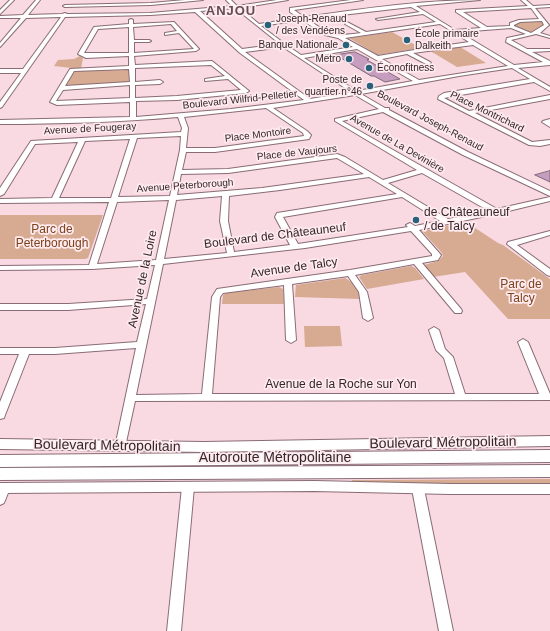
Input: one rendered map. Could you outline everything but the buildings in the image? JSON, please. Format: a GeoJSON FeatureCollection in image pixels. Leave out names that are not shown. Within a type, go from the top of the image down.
{"type":"FeatureCollection","features":[{"type":"Feature","properties":{"kind":"highway"},"geometry":{"type":"LineString","coordinates":[[0,454],[85,459]]}},
{"type":"Feature","properties":{"kind":"highway","name":"Autoroute Métropolitaine"},"geometry":{"type":"LineString","coordinates":[[0,461],[85,459],[550,456]]}},
{"type":"Feature","properties":{"kind":"highway","name":"Autoroute Métropolitaine"},"geometry":{"type":"LineString","coordinates":[[1,488],[550,471]]}},
{"type":"Feature","properties":{"kind":"main road","name":"Boulevard Métropolitain"},"geometry":{"type":"LineString","coordinates":[[0,444],[120,447],[325,446],[431,442],[550,441]]}},
{"type":"Feature","properties":{"kind":"main road"},"geometry":{"type":"LineString","coordinates":[[1,488],[320,486],[418,489],[550,489]]}},
{"type":"Feature","properties":{"kind":"street"},"geometry":{"type":"LineString","coordinates":[[0,13],[12,0]]}},
{"type":"Feature","properties":{"kind":"street"},"geometry":{"type":"LineString","coordinates":[[0,46],[38,0]]}},
{"type":"Feature","properties":{"kind":"street"},"geometry":{"type":"LineString","coordinates":[[61,16],[65,6],[70,0]]}},
{"type":"Feature","properties":{"kind":"street"},"geometry":{"type":"LineString","coordinates":[[0,106],[22,71],[61,16],[75,0]]}},
{"type":"Feature","properties":{"kind":"street"},"geometry":{"type":"LineString","coordinates":[[65,6],[201,0]]}},
{"type":"Feature","properties":{"kind":"street","name":"Boulevard Joseph-Renaud"},"geometry":{"type":"LineString","coordinates":[[228,0],[265,24],[343,82]]}},
{"type":"Feature","properties":{"kind":"street","name":"Boulevard Joseph-Renaud"},"geometry":{"type":"LineString","coordinates":[[236,0],[239,6],[258,25],[300,57],[320,70],[387,109],[550,194]]}},
{"type":"Feature","properties":{"kind":"street"},"geometry":{"type":"LineString","coordinates":[[239,6],[276,0]]}},
{"type":"Feature","properties":{"kind":"street"},"geometry":{"type":"LineString","coordinates":[[0,16],[154,14],[197,11],[286,0]]}},
{"type":"Feature","properties":{"kind":"street"},"geometry":{"type":"LineString","coordinates":[[361,0],[292,9],[292,11],[327,34],[340,36],[440,23]]}},
{"type":"Feature","properties":{"kind":"street"},"geometry":{"type":"LineString","coordinates":[[403,0],[550,88]]}},
{"type":"Feature","properties":{"kind":"street"},"geometry":{"type":"LineString","coordinates":[[258,25],[302,18],[410,5],[478,0]]}},
{"type":"Feature","properties":{"kind":"street"},"geometry":{"type":"LineString","coordinates":[[523,0],[543,17],[549,25],[535,33],[507,40],[549,63]]}},
{"type":"Feature","properties":{"kind":"street"},"geometry":{"type":"LineString","coordinates":[[150,2],[154,14]]}},
{"type":"Feature","properties":{"kind":"street"},"geometry":{"type":"LineString","coordinates":[[485,28],[458,11],[550,6]]}},
{"type":"Feature","properties":{"kind":"street"},"geometry":{"type":"LineString","coordinates":[[197,11],[241,51],[309,101]]}},
{"type":"Feature","properties":{"kind":"street"},"geometry":{"type":"LineString","coordinates":[[378,19],[424,13]]}},
{"type":"Feature","properties":{"kind":"street"},"geometry":{"type":"LineString","coordinates":[[130,15],[133,119]]}},
{"type":"Feature","properties":{"kind":"street"},"geometry":{"type":"LineString","coordinates":[[506,19],[516,22],[543,17]]}},
{"type":"Feature","properties":{"kind":"street"},"geometry":{"type":"LineString","coordinates":[[454,31],[512,26],[512,24],[516,22]]}},
{"type":"Feature","properties":{"kind":"street"},"geometry":{"type":"LineString","coordinates":[[170,23],[198,49],[86,56],[81,54],[96,28],[131,25],[170,23]]}},
{"type":"Feature","properties":{"kind":"street"},"geometry":{"type":"LineString","coordinates":[[347,23],[365,33]]}},
{"type":"Feature","properties":{"kind":"street"},"geometry":{"type":"LineString","coordinates":[[512,26],[517,30],[548,36]]}},
{"type":"Feature","properties":{"kind":"street"},"geometry":{"type":"LineString","coordinates":[[167,34],[180,32]]}},
{"type":"Feature","properties":{"kind":"street"},"geometry":{"type":"LineString","coordinates":[[340,36],[419,82]]}},
{"type":"Feature","properties":{"kind":"street"},"geometry":{"type":"LineString","coordinates":[[131,41],[149,41]]}},
{"type":"Feature","properties":{"kind":"street"},"geometry":{"type":"LineString","coordinates":[[377,58],[474,43]]}},
{"type":"Feature","properties":{"kind":"street"},"geometry":{"type":"LineString","coordinates":[[241,51],[292,45]]}},
{"type":"Feature","properties":{"kind":"street"},"geometry":{"type":"LineString","coordinates":[[300,57],[358,47]]}},
{"type":"Feature","properties":{"kind":"street"},"geometry":{"type":"LineString","coordinates":[[527,51],[550,50]]}},
{"type":"Feature","properties":{"kind":"street"},"geometry":{"type":"LineString","coordinates":[[408,52],[428,63]]}},
{"type":"Feature","properties":{"kind":"street"},"geometry":{"type":"LineString","coordinates":[[209,62],[214,63],[229,77],[246,91],[177,98],[53,102],[72,70],[132,68],[209,62]]}},
{"type":"Feature","properties":{"kind":"street","name":"Boulevard Wilfrid-Pelletier"},"geometry":{"type":"LineString","coordinates":[[0,122],[133,119],[181,116],[268,107],[360,93],[512,66],[549,63]]}},
{"type":"Feature","properties":{"kind":"street"},"geometry":{"type":"LineString","coordinates":[[320,70],[326,68]]}},
{"type":"Feature","properties":{"kind":"street"},"geometry":{"type":"LineString","coordinates":[[0,71],[22,71]]}},
{"type":"Feature","properties":{"kind":"street"},"geometry":{"type":"LineString","coordinates":[[0,97],[22,71]]}},
{"type":"Feature","properties":{"kind":"street"},"geometry":{"type":"LineString","coordinates":[[207,80],[229,77]]}},
{"type":"Feature","properties":{"kind":"street","name":"Place Montrichard"},"geometry":{"type":"LineString","coordinates":[[535,80],[484,87],[441,97],[441,99],[531,144],[550,142]]}},
{"type":"Feature","properties":{"kind":"street"},"geometry":{"type":"LineString","coordinates":[[61,88],[160,82]]}},
{"type":"Feature","properties":{"kind":"street"},"geometry":{"type":"LineString","coordinates":[[468,112],[550,97]]}},
{"type":"Feature","properties":{"kind":"street","name":"Place Montoire"},"geometry":{"type":"LineString","coordinates":[[184,150],[215,150],[307,138],[308,136],[305,132],[268,107]]}},
{"type":"Feature","properties":{"kind":"street","name":"Boulevard Joseph-Renaud"},"geometry":{"type":"LineString","coordinates":[[387,109],[550,189]]}},
{"type":"Feature","properties":{"kind":"street","name":"Avenue de La Devinière"},"geometry":{"type":"LineString","coordinates":[[387,109],[336,120],[423,171],[494,210]]}},
{"type":"Feature","properties":{"kind":"street","name":"Avenue de la Loire"},"geometry":{"type":"LineString","coordinates":[[120,447],[184,150],[185,128],[181,116]]}},
{"type":"Feature","properties":{"kind":"street"},"geometry":{"type":"LineString","coordinates":[[550,121],[544,122],[550,125]]}},
{"type":"Feature","properties":{"kind":"street","name":"Avenue de Fougeray"},"geometry":{"type":"LineString","coordinates":[[0,194],[33,142],[185,134]]}},
{"type":"Feature","properties":{"kind":"street"},"geometry":{"type":"LineString","coordinates":[[93,265],[134,137]]}},
{"type":"Feature","properties":{"kind":"street"},"geometry":{"type":"LineString","coordinates":[[55,200],[82,140]]}},
{"type":"Feature","properties":{"kind":"street","name":"Place de Vaujours"},"geometry":{"type":"LineString","coordinates":[[179,172],[228,171],[337,156],[343,158],[445,220]]}},
{"type":"Feature","properties":{"kind":"street"},"geometry":{"type":"LineString","coordinates":[[383,182],[423,171]]}},
{"type":"Feature","properties":{"kind":"street","name":"Avenue Peterborough"},"geometry":{"type":"LineString","coordinates":[[0,201],[173,198],[226,194],[370,174]]}},
{"type":"Feature","properties":{"kind":"street"},"geometry":{"type":"LineString","coordinates":[[226,194],[224,221],[230,253]]}},
{"type":"Feature","properties":{"kind":"street","name":"Boulevard de Châteauneuf"},"geometry":{"type":"LineString","coordinates":[[494,210],[550,194]]}},
{"type":"Feature","properties":{"kind":"street"},"geometry":{"type":"LineString","coordinates":[[293,245],[279,217],[280,215],[404,195]]}},
{"type":"Feature","properties":{"kind":"street","name":"Boulevard de Châteauneuf"},"geometry":{"type":"LineString","coordinates":[[0,268],[93,265],[230,253],[293,245],[411,226],[550,199]]}},
{"type":"Feature","properties":{"kind":"street","name":"Avenue de Talcy"},"geometry":{"type":"LineString","coordinates":[[207,398],[217,294],[223,290],[350,273],[432,259],[437,255],[411,226]]}},
{"type":"Feature","properties":{"kind":"street"},"geometry":{"type":"LineString","coordinates":[[550,233],[512,242],[511,245],[550,273]]}},
{"type":"Feature","properties":{"kind":"street"},"geometry":{"type":"LineString","coordinates":[[416,262],[458,311]]}},
{"type":"Feature","properties":{"kind":"street","name":"Boulevard de Châteauneuf"},"geometry":{"type":"LineString","coordinates":[[0,263],[93,265]]}},
{"type":"Feature","properties":{"kind":"street"},"geometry":{"type":"LineString","coordinates":[[350,273],[363,292],[368,318]]}},
{"type":"Feature","properties":{"kind":"street"},"geometry":{"type":"LineString","coordinates":[[288,282],[291,340]]}},
{"type":"Feature","properties":{"kind":"street"},"geometry":{"type":"LineString","coordinates":[[0,307],[68,307],[151,301]]}},
{"type":"Feature","properties":{"kind":"street"},"geometry":{"type":"LineString","coordinates":[[434,330],[441,350],[448,356],[461,398]]}},
{"type":"Feature","properties":{"kind":"street"},"geometry":{"type":"LineString","coordinates":[[523,342],[548,397]]}},
{"type":"Feature","properties":{"kind":"street"},"geometry":{"type":"LineString","coordinates":[[0,351],[25,352],[83,350],[142,345]]}},
{"type":"Feature","properties":{"kind":"street"},"geometry":{"type":"LineString","coordinates":[[0,415],[25,352]]}},
{"type":"Feature","properties":{"kind":"street","name":"Avenue de la Roche sur Yon"},"geometry":{"type":"LineString","coordinates":[[131,398],[548,397]]}},
{"type":"Feature","properties":{"kind":"street"},"geometry":{"type":"LineString","coordinates":[[174,631],[188,487]]}},
{"type":"Feature","properties":{"kind":"street"},"geometry":{"type":"LineString","coordinates":[[418,489],[446,631]]}},
{"type":"Feature","properties":{"kind":"green space"},"geometry":{"type":"Polygon","coordinates":[[[543,20],[547,25],[533,34],[512,27],[516,22],[543,20]]]}},
{"type":"Feature","properties":{"kind":"green space"},"geometry":{"type":"Polygon","coordinates":[[[392,32],[421,48],[378,55],[349,38],[392,32]]]}},
{"type":"Feature","properties":{"kind":"green space"},"geometry":{"type":"Polygon","coordinates":[[[457,45],[486,63],[457,67],[427,49],[457,45]]]}},
{"type":"Feature","properties":{"kind":"green space"},"geometry":{"type":"Polygon","coordinates":[[[80,56],[83,58],[81,69],[54,66],[58,60],[74,59],[80,56]]]}},
{"type":"Feature","properties":{"kind":"green space"},"geometry":{"type":"Polygon","coordinates":[[[129,70],[129,84],[65,87],[73,71],[129,70]]]}},
{"type":"Feature","properties":{"kind":"green space","name":"Parc de Peterborough"},"geometry":{"type":"Polygon","coordinates":[[[0,215],[103,215],[88,258],[0,259],[0,215]]]}},
{"type":"Feature","properties":{"kind":"green space","name":"Parc de Talcy"},"geometry":{"type":"Polygon","coordinates":[[[466,222],[503,245],[550,279],[550,319],[508,319],[465,272],[433,277],[424,265],[438,261],[443,256],[422,231],[466,222]]]}},
{"type":"Feature","properties":{"kind":"green space"},"geometry":{"type":"Polygon","coordinates":[[[411,266],[415,268],[424,279],[367,289],[359,277],[362,275],[411,266]]]}},
{"type":"Feature","properties":{"kind":"green space"},"geometry":{"type":"Polygon","coordinates":[[[345,278],[355,286],[360,299],[295,297],[296,285],[345,278]]]}},
{"type":"Feature","properties":{"kind":"green space"},"geometry":{"type":"Polygon","coordinates":[[[279,287],[283,289],[284,304],[222,304],[223,295],[226,293],[279,287]]]}},
{"type":"Feature","properties":{"kind":"green space"},"geometry":{"type":"Polygon","coordinates":[[[304,326],[340,326],[342,346],[305,347],[304,326]]]}},
{"type":"Feature","properties":{"kind":"green space"},"geometry":{"type":"Polygon","coordinates":[[[550,479],[550,484],[469,485],[352,482],[352,480],[550,479]]]}},
{"type":"Feature","properties":{"kind":"place","name":"Joseph-Renaud / des Vendéens"},"geometry":{"type":"Point","coordinates":[268,25]}},
{"type":"Feature","properties":{"kind":"place","name":"École primaire Dalkeith"},"geometry":{"type":"Point","coordinates":[407,40]}},
{"type":"Feature","properties":{"kind":"place","name":"Banque Nationale"},"geometry":{"type":"Point","coordinates":[346,45]}},
{"type":"Feature","properties":{"kind":"place","name":"Metro"},"geometry":{"type":"Point","coordinates":[349,59]}},
{"type":"Feature","properties":{"kind":"place","name":"Éconofitness"},"geometry":{"type":"Point","coordinates":[369,68]}},
{"type":"Feature","properties":{"kind":"place","name":"Poste de quartier n°46"},"geometry":{"type":"Point","coordinates":[370,86]}},
{"type":"Feature","properties":{"kind":"place","name":"de Châteauneuf / de Talcy"},"geometry":{"type":"Point","coordinates":[416,220]}},
{"type":"Feature","properties":{"kind":"district","name":"ANJOU"},"geometry":{"type":"Point","coordinates":[231,11]}}]}
